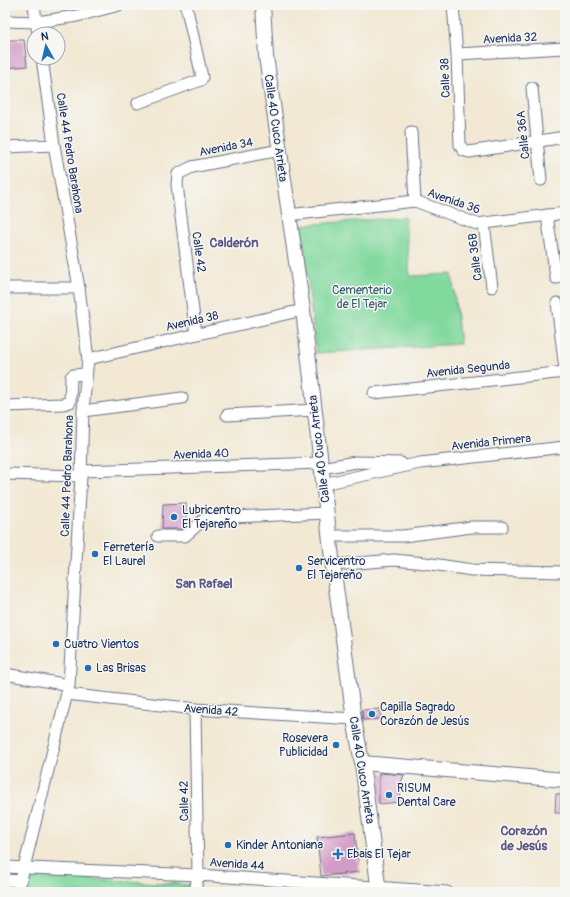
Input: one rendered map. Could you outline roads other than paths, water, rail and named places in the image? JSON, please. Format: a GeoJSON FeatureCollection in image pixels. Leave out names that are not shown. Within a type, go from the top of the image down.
{"type":"FeatureCollection","features":[{"type":"Feature","properties":{"kind":"main road","name":"Calle 40 Cuco Arrieta"},"geometry":{"type":"LineString","coordinates":[[263,5],[266,56],[303,310],[320,465],[333,565],[379,889]]}},
{"type":"Feature","properties":{"kind":"main road"},"geometry":{"type":"LineString","coordinates":[[362,763],[565,780]]}},
{"type":"Feature","properties":{"kind":"street"},"geometry":{"type":"LineString","coordinates":[[34,5],[37,26]]}},
{"type":"Feature","properties":{"kind":"street"},"geometry":{"type":"LineString","coordinates":[[5,21],[37,22],[77,16],[120,5]]}},
{"type":"Feature","properties":{"kind":"street"},"geometry":{"type":"LineString","coordinates":[[138,104],[201,80],[202,77],[186,5]]}},
{"type":"Feature","properties":{"kind":"street","name":"Calle 38"},"geometry":{"type":"LineString","coordinates":[[454,5],[460,145],[463,150],[469,152],[537,141]]}},
{"type":"Feature","properties":{"kind":"street","name":"Avenida 32"},"geometry":{"type":"LineString","coordinates":[[457,54],[565,48]]}},
{"type":"Feature","properties":{"kind":"street","name":"Calle 44 Pedro Barahona"},"geometry":{"type":"LineString","coordinates":[[19,887],[68,690],[82,473],[83,411],[88,359],[79,288],[54,145],[43,66]]}},
{"type":"Feature","properties":{"kind":"street","name":"Calle 36A"},"geometry":{"type":"LineString","coordinates":[[532,88],[541,180]]}},
{"type":"Feature","properties":{"kind":"street"},"geometry":{"type":"LineString","coordinates":[[411,132],[415,201]]}},
{"type":"Feature","properties":{"kind":"street"},"geometry":{"type":"LineString","coordinates":[[537,141],[565,137]]}},
{"type":"Feature","properties":{"kind":"street"},"geometry":{"type":"LineString","coordinates":[[5,147],[54,145]]}},
{"type":"Feature","properties":{"kind":"street","name":"Avenida 34"},"geometry":{"type":"LineString","coordinates":[[178,174],[192,167],[280,150]]}},
{"type":"Feature","properties":{"kind":"street","name":"Calle 42"},"geometry":{"type":"LineString","coordinates":[[178,174],[177,185],[196,334]]}},
{"type":"Feature","properties":{"kind":"street","name":"Avenida 36"},"geometry":{"type":"LineString","coordinates":[[288,215],[415,201],[477,224],[565,213]]}},
{"type":"Feature","properties":{"kind":"street"},"geometry":{"type":"LineString","coordinates":[[547,215],[556,278]]}},
{"type":"Feature","properties":{"kind":"street","name":"Calle 36B"},"geometry":{"type":"LineString","coordinates":[[484,224],[492,287]]}},
{"type":"Feature","properties":{"kind":"street"},"geometry":{"type":"LineString","coordinates":[[5,288],[79,288]]}},
{"type":"Feature","properties":{"kind":"street"},"geometry":{"type":"LineString","coordinates":[[557,302],[565,370]]}},
{"type":"Feature","properties":{"kind":"street","name":"Avenida 38"},"geometry":{"type":"LineString","coordinates":[[88,359],[303,310]]}},
{"type":"Feature","properties":{"kind":"street","name":"Avenida Segunda"},"geometry":{"type":"LineString","coordinates":[[374,393],[565,370]]}},
{"type":"Feature","properties":{"kind":"street"},"geometry":{"type":"LineString","coordinates":[[6,406],[63,404],[70,402],[71,377],[73,375],[86,374]]}},
{"type":"Feature","properties":{"kind":"street"},"geometry":{"type":"LineString","coordinates":[[83,411],[182,398]]}},
{"type":"Feature","properties":{"kind":"street"},"geometry":{"type":"LineString","coordinates":[[227,415],[315,410]]}},
{"type":"Feature","properties":{"kind":"street","name":"Avenida Primera"},"geometry":{"type":"LineString","coordinates":[[323,484],[420,463],[565,447]]}},
{"type":"Feature","properties":{"kind":"street","name":"Avenida Primera"},"geometry":{"type":"LineString","coordinates":[[320,465],[356,462],[420,463]]}},
{"type":"Feature","properties":{"kind":"street","name":"Avenida 40"},"geometry":{"type":"LineString","coordinates":[[5,474],[320,465]]}},
{"type":"Feature","properties":{"kind":"street"},"geometry":{"type":"LineString","coordinates":[[158,536],[185,536],[202,521],[209,518],[327,513]]}},
{"type":"Feature","properties":{"kind":"street"},"geometry":{"type":"LineString","coordinates":[[330,536],[403,536],[472,527],[502,528]]}},
{"type":"Feature","properties":{"kind":"street"},"geometry":{"type":"LineString","coordinates":[[333,565],[394,560],[472,570],[565,572]]}},
{"type":"Feature","properties":{"kind":"street","name":"Avenida 42"},"geometry":{"type":"LineString","coordinates":[[5,674],[68,690],[195,709],[354,719]]}},
{"type":"Feature","properties":{"kind":"street","name":"Calle 42"},"geometry":{"type":"LineString","coordinates":[[195,709],[198,875],[195,892]]}},
{"type":"Feature","properties":{"kind":"street","name":"Avenida 44"},"geometry":{"type":"LineString","coordinates":[[5,866],[198,875],[379,889],[447,892]]}},
{"type":"Feature","properties":{"kind":"street"},"geometry":{"type":"LineString","coordinates":[[5,880],[19,887]]}},
{"type":"Feature","properties":{"kind":"place","name":"Lubricentro El Tejareño"},"geometry":{"type":"Point","coordinates":[174,517]}},
{"type":"Feature","properties":{"kind":"place","name":"Ferretería El Laurel"},"geometry":{"type":"Point","coordinates":[95,554]}},
{"type":"Feature","properties":{"kind":"place","name":"Servicentro El Tejareño"},"geometry":{"type":"Point","coordinates":[299,568]}},
{"type":"Feature","properties":{"kind":"place","name":"Cuatro Vientos"},"geometry":{"type":"Point","coordinates":[56,644]}},
{"type":"Feature","properties":{"kind":"place","name":"Las Brisas"},"geometry":{"type":"Point","coordinates":[88,668]}},
{"type":"Feature","properties":{"kind":"place","name":"Capilla Sagrado Corazón de Jesús"},"geometry":{"type":"Point","coordinates":[372,714]}},
{"type":"Feature","properties":{"kind":"place","name":"Rosevera Publicidad"},"geometry":{"type":"Point","coordinates":[336,745]}},
{"type":"Feature","properties":{"kind":"place","name":"RISUM Dental Care"},"geometry":{"type":"Point","coordinates":[389,795]}},
{"type":"Feature","properties":{"kind":"place","name":"Kinder Antoniana"},"geometry":{"type":"Point","coordinates":[228,845]}},
{"type":"Feature","properties":{"kind":"place","name":"Ebais El Tejar"},"geometry":{"type":"Point","coordinates":[338,854]}},
{"type":"Feature","properties":{"kind":"district","name":"Calderón"},"geometry":{"type":"Point","coordinates":[234,242]}},
{"type":"Feature","properties":{"kind":"district","name":"San Rafael"},"geometry":{"type":"Point","coordinates":[204,583]}},
{"type":"Feature","properties":{"kind":"district","name":"Corazón de Jesús"},"geometry":{"type":"Point","coordinates":[524,838]}},
{"type":"Feature","properties":{"kind":"park label","name":"Cementerio de El Tejar"},"geometry":{"type":"Point","coordinates":[362,297]}}]}
